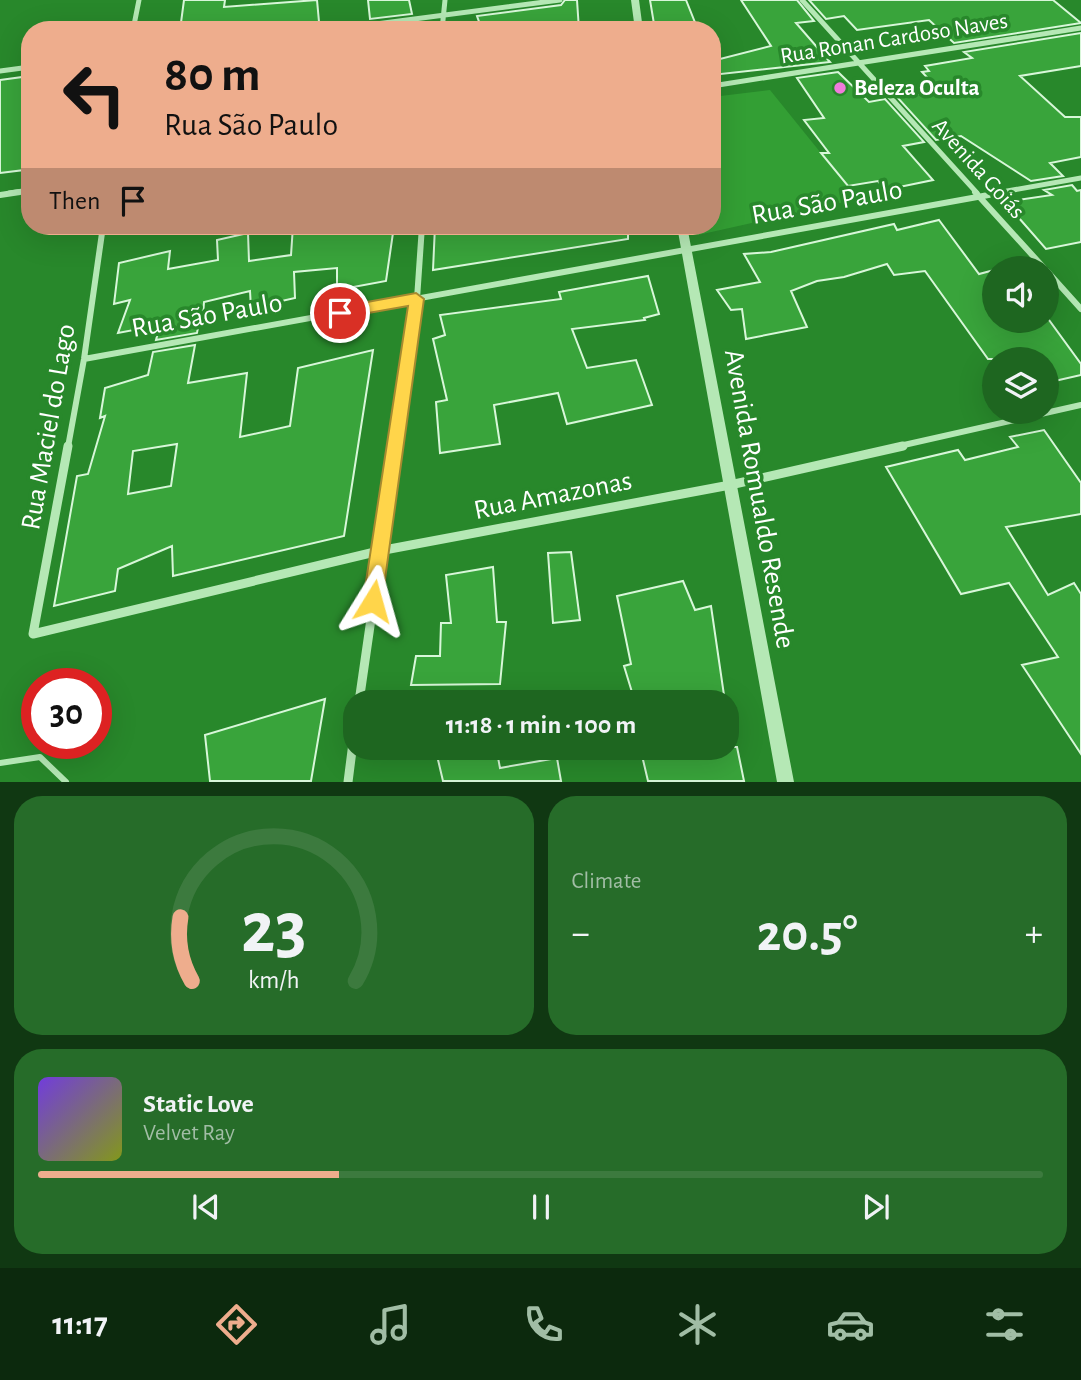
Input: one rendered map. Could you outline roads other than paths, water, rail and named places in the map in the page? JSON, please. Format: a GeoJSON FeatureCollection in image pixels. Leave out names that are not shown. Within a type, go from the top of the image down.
{"type":"FeatureCollection","features":[{"type":"Feature","properties":{"kind":"street"},"geometry":{"type":"LineString","coordinates":[[135,21],[139,0]]}},
{"type":"Feature","properties":{"kind":"street"},"geometry":{"type":"LineString","coordinates":[[443,21],[445,0]]}},
{"type":"Feature","properties":{"kind":"street"},"geometry":{"type":"LineString","coordinates":[[403,21],[560,0]]}},
{"type":"Feature","properties":{"kind":"street"},"geometry":{"type":"LineString","coordinates":[[635,0],[638,21]]}},
{"type":"Feature","properties":{"kind":"street","name":"Avenida Goiás"},"geometry":{"type":"LineString","coordinates":[[802,0],[1033,256]]}},
{"type":"Feature","properties":{"kind":"street","name":"Rua Ronan Cardoso Naves"},"geometry":{"type":"LineString","coordinates":[[721,85],[1081,28]]}},
{"type":"Feature","properties":{"kind":"street"},"geometry":{"type":"LineString","coordinates":[[0,71],[21,68]]}},
{"type":"Feature","properties":{"kind":"street","name":"Rua São Paulo"},"geometry":{"type":"LineString","coordinates":[[84,359],[1081,178]]}},
{"type":"Feature","properties":{"kind":"street"},"geometry":{"type":"LineString","coordinates":[[0,195],[21,192]]}},
{"type":"Feature","properties":{"kind":"street","name":"Rua Maciel do Lago"},"geometry":{"type":"LineString","coordinates":[[33,634],[84,359],[102,235]]}},
{"type":"Feature","properties":{"kind":"street"},"geometry":{"type":"LineString","coordinates":[[361,690],[416,299],[421,235]]}},
{"type":"Feature","properties":{"kind":"street","name":"Avenida Romualdo Resende"},"geometry":{"type":"LineString","coordinates":[[684,235],[786,782]]}},
{"type":"Feature","properties":{"kind":"street","name":"Avenida Goiás"},"geometry":{"type":"LineString","coordinates":[[1059,285],[1081,309]]}},
{"type":"Feature","properties":{"kind":"street","name":"Rua Amazonas"},"geometry":{"type":"LineString","coordinates":[[33,634],[379,551],[730,485],[1081,405]]}},
{"type":"Feature","properties":{"kind":"street"},"geometry":{"type":"LineString","coordinates":[[348,782],[351,760]]}},
{"type":"Feature","properties":{"kind":"lane"},"geometry":{"type":"LineString","coordinates":[[0,763],[40,757],[66,782]]}},
{"type":"Feature","properties":{"kind":"place","name":"Beleza Oculta"},"geometry":{"type":"Point","coordinates":[840,88]}}]}
